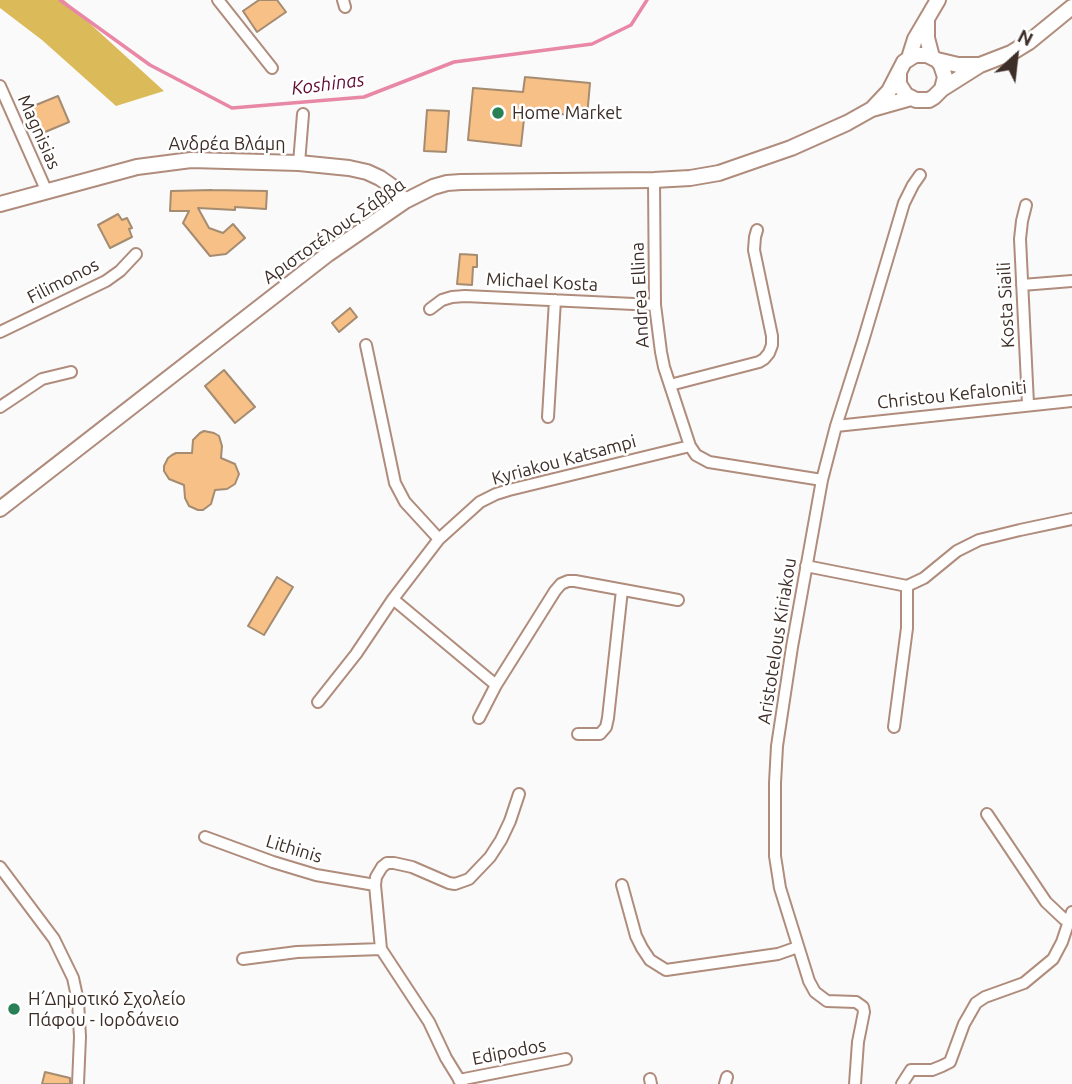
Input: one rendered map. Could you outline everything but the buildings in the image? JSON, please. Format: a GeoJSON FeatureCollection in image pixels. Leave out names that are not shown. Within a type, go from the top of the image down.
{"type":"FeatureCollection","features":[{"type":"Feature","properties":{"kind":"street"},"geometry":{"type":"LineString","coordinates":[[218,0],[272,68]]}},
{"type":"Feature","properties":{"kind":"street"},"geometry":{"type":"LineString","coordinates":[[909,58],[915,39],[938,0]]}},
{"type":"Feature","properties":{"kind":"street","name":"Αριστοτέλους Σάββα"},"geometry":{"type":"LineString","coordinates":[[0,509],[328,254],[405,201],[433,187],[447,183],[654,180],[719,173],[791,148],[872,109],[911,98],[929,100],[980,65],[1011,53],[1029,42],[1072,7]]}},
{"type":"Feature","properties":{"kind":"street"},"geometry":{"type":"LineString","coordinates":[[927,18],[927,38],[935,59],[944,71],[942,89]]}},
{"type":"Feature","properties":{"kind":"street","name":"Αριστοτέλους Σάββα"},"geometry":{"type":"LineString","coordinates":[[872,109],[889,90],[909,58],[920,54],[958,65],[980,65]]}},
{"type":"Feature","properties":{"kind":"street"},"geometry":{"type":"LineString","coordinates":[[899,72],[902,90],[911,98]]}},
{"type":"Feature","properties":{"kind":"street","name":"Magnisias"},"geometry":{"type":"LineString","coordinates":[[0,86],[47,192]]}},
{"type":"Feature","properties":{"kind":"street"},"geometry":{"type":"LineString","coordinates":[[299,163],[303,114]]}},
{"type":"Feature","properties":{"kind":"street","name":"Ανδρέα Βλάμη"},"geometry":{"type":"LineString","coordinates":[[0,204],[137,167],[191,160],[299,163],[349,168],[380,178],[405,201]]}},
{"type":"Feature","properties":{"kind":"street","name":"Aristotelous Kiriakou"},"geometry":{"type":"LineString","coordinates":[[855,1084],[863,1007],[856,1002],[827,1001],[815,992],[809,981],[780,888],[775,856],[777,746],[822,480],[904,203],[920,175]]}},
{"type":"Feature","properties":{"kind":"street","name":"Andrea Ellina"},"geometry":{"type":"LineString","coordinates":[[654,180],[655,305],[661,352],[690,446]]}},
{"type":"Feature","properties":{"kind":"street","name":"Kosta Siaili"},"geometry":{"type":"LineString","coordinates":[[1026,205],[1020,239],[1028,404]]}},
{"type":"Feature","properties":{"kind":"street"},"geometry":{"type":"LineString","coordinates":[[670,385],[759,362],[769,353],[772,336],[754,250],[757,230]]}},
{"type":"Feature","properties":{"kind":"street","name":"Filimonos"},"geometry":{"type":"LineString","coordinates":[[0,332],[106,281],[136,254]]}},
{"type":"Feature","properties":{"kind":"street"},"geometry":{"type":"LineString","coordinates":[[1022,285],[1072,281]]}},
{"type":"Feature","properties":{"kind":"street","name":"Michael Kosta"},"geometry":{"type":"LineString","coordinates":[[430,309],[442,300],[465,296],[655,305]]}},
{"type":"Feature","properties":{"kind":"street"},"geometry":{"type":"LineString","coordinates":[[548,417],[555,300]]}},
{"type":"Feature","properties":{"kind":"street"},"geometry":{"type":"LineString","coordinates":[[366,345],[395,483],[405,502],[439,540]]}},
{"type":"Feature","properties":{"kind":"street"},"geometry":{"type":"LineString","coordinates":[[0,407],[42,379],[71,372]]}},
{"type":"Feature","properties":{"kind":"street","name":"Christou Kefaloniti"},"geometry":{"type":"LineString","coordinates":[[836,426],[1072,401]]}},
{"type":"Feature","properties":{"kind":"street"},"geometry":{"type":"LineString","coordinates":[[690,446],[696,454],[709,462],[822,480]]}},
{"type":"Feature","properties":{"kind":"street","name":"Kyriakou Katsampi"},"geometry":{"type":"LineString","coordinates":[[318,702],[356,654],[393,598],[439,540],[480,502],[496,494],[690,446]]}},
{"type":"Feature","properties":{"kind":"street"},"geometry":{"type":"LineString","coordinates":[[806,566],[906,586],[924,578],[957,551],[979,540],[1072,519]]}},
{"type":"Feature","properties":{"kind":"street"},"geometry":{"type":"LineString","coordinates":[[479,718],[496,685],[561,584],[568,580],[678,600]]}},
{"type":"Feature","properties":{"kind":"street"},"geometry":{"type":"LineString","coordinates":[[894,727],[906,628],[906,586]]}},
{"type":"Feature","properties":{"kind":"street"},"geometry":{"type":"LineString","coordinates":[[578,734],[600,734],[606,727],[622,590]]}},
{"type":"Feature","properties":{"kind":"street"},"geometry":{"type":"LineString","coordinates":[[393,598],[496,685]]}},
{"type":"Feature","properties":{"kind":"street"},"geometry":{"type":"LineString","coordinates":[[461,1082],[429,1023],[381,949],[375,885],[378,871],[387,863],[412,867],[449,883],[455,884],[469,879],[490,857],[501,840],[520,794]]}},
{"type":"Feature","properties":{"kind":"street"},"geometry":{"type":"LineString","coordinates":[[987,814],[1046,902],[1064,919],[1070,916]]}},
{"type":"Feature","properties":{"kind":"street","name":"Lithinis"},"geometry":{"type":"LineString","coordinates":[[205,837],[316,875],[375,885]]}},
{"type":"Feature","properties":{"kind":"street"},"geometry":{"type":"LineString","coordinates":[[0,867],[54,939],[73,978],[78,1000],[80,1037],[78,1084]]}},
{"type":"Feature","properties":{"kind":"street"},"geometry":{"type":"LineString","coordinates":[[622,885],[642,948],[650,960],[666,970],[778,954],[798,947]]}},
{"type":"Feature","properties":{"kind":"street"},"geometry":{"type":"LineString","coordinates":[[902,1084],[911,1070],[932,1069],[950,1062],[964,1024],[976,1003],[1024,983],[1046,966],[1058,952],[1070,916]]}},
{"type":"Feature","properties":{"kind":"street"},"geometry":{"type":"LineString","coordinates":[[243,959],[298,952],[381,949]]}},
{"type":"Feature","properties":{"kind":"street","name":"Edipodos"},"geometry":{"type":"LineString","coordinates":[[461,1082],[566,1059]]}},
{"type":"Feature","properties":{"kind":"shaded area"},"geometry":{"type":"Polygon","coordinates":[[[0,0],[64,0],[164,91],[116,106],[42,40],[0,8],[0,0]]]}},
{"type":"Feature","properties":{"kind":"waterway","name":"Koshinas"},"geometry":{"type":"LineString","coordinates":[[60,0],[150,65],[232,108],[364,97],[454,62],[592,44],[631,25],[647,0]]}},
{"type":"Feature","properties":{"kind":"place","name":"Home Market"},"geometry":{"type":"Point","coordinates":[498,113]}},
{"type":"Feature","properties":{"kind":"place","name":"Η΄ Δημοτικό Σχολείο Πάφου - Ιορδάνειο"},"geometry":{"type":"Point","coordinates":[14,1009]}}]}
